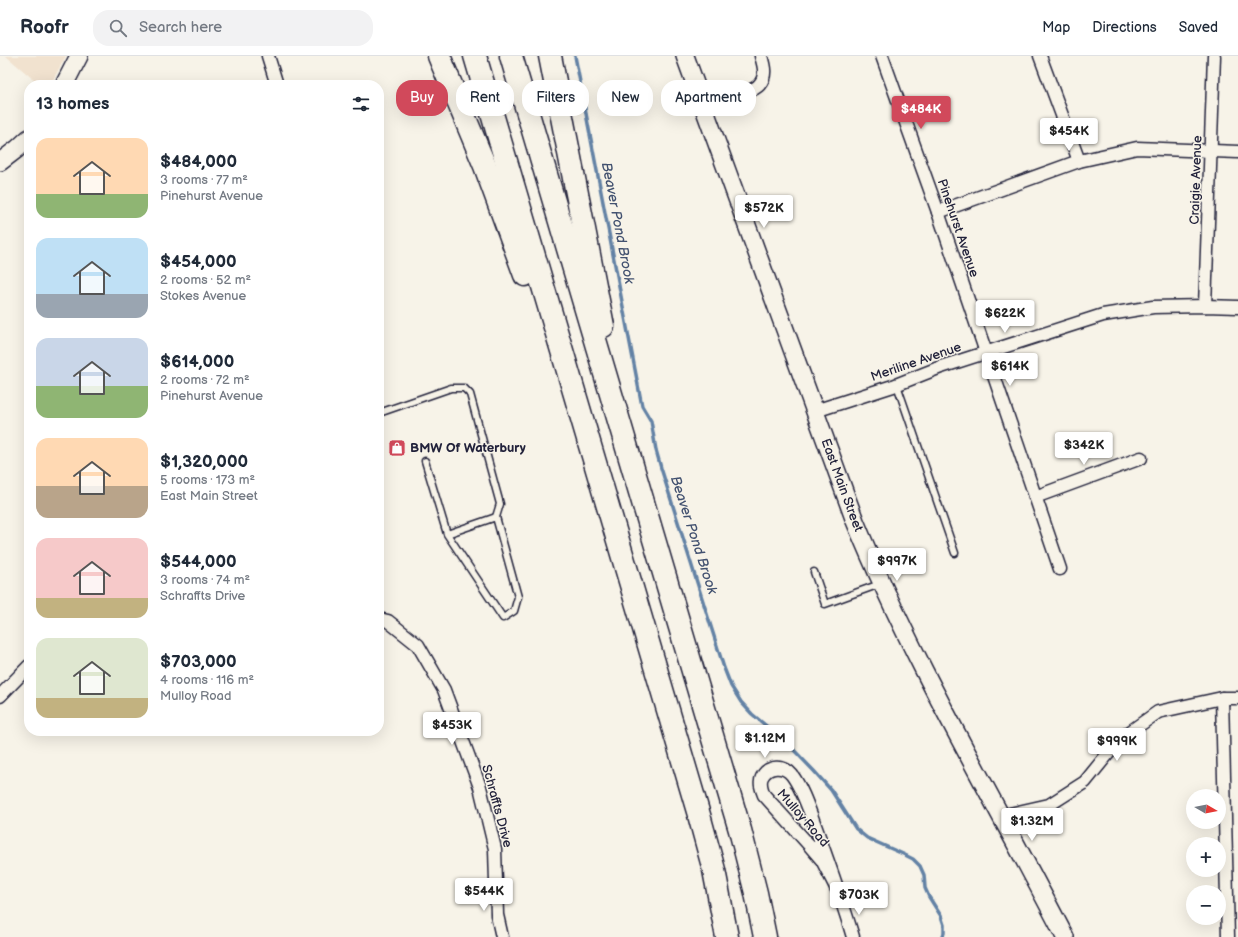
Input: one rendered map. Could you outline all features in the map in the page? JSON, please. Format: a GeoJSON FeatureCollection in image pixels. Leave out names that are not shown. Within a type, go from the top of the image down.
{"type":"FeatureCollection","features":[{"type":"Feature","properties":{"kind":"highway"},"geometry":{"type":"LineString","coordinates":[[439,56],[496,193],[549,347],[555,358],[568,374]]}},
{"type":"Feature","properties":{"kind":"highway"},"geometry":{"type":"LineString","coordinates":[[475,56],[699,815],[714,870],[727,937]]}},
{"type":"Feature","properties":{"kind":"highway"},"geometry":{"type":"LineString","coordinates":[[511,56],[740,830],[756,893],[765,937]]}},
{"type":"Feature","properties":{"kind":"highway"},"geometry":{"type":"LineString","coordinates":[[550,56],[601,313],[604,338],[602,364]]}},
{"type":"Feature","properties":{"kind":"main road"},"geometry":{"type":"LineString","coordinates":[[67,80],[79,56]]}},
{"type":"Feature","properties":{"kind":"main road","name":"East Main Street"},"geometry":{"type":"LineString","coordinates":[[685,56],[694,80]]}},
{"type":"Feature","properties":{"kind":"main road","name":"East Main Street"},"geometry":{"type":"LineString","coordinates":[[708,116],[855,521],[882,584],[918,659],[1066,937]]}},
{"type":"Feature","properties":{"kind":"main road"},"geometry":{"type":"LineString","coordinates":[[0,162],[24,143]]}},
{"type":"Feature","properties":{"kind":"street"},"geometry":{"type":"LineString","coordinates":[[268,56],[276,80]]}},
{"type":"Feature","properties":{"kind":"street"},"geometry":{"type":"LineString","coordinates":[[756,87],[763,78],[765,69],[761,56]]}},
{"type":"Feature","properties":{"kind":"street","name":"Pinehurst Avenue"},"geometry":{"type":"LineString","coordinates":[[882,56],[938,212],[1060,569]]}},
{"type":"Feature","properties":{"kind":"street"},"geometry":{"type":"LineString","coordinates":[[1040,56],[1079,161]]}},
{"type":"Feature","properties":{"kind":"street","name":"Craigie Avenue"},"geometry":{"type":"LineString","coordinates":[[1205,306],[1214,56]]}},
{"type":"Feature","properties":{"kind":"street"},"geometry":{"type":"LineString","coordinates":[[938,212],[1079,161],[1137,148],[1238,152]]}},
{"type":"Feature","properties":{"kind":"street","name":"Meriline Avenue"},"geometry":{"type":"LineString","coordinates":[[815,412],[897,384],[941,367],[1103,315],[1153,307],[1238,307]]}},
{"type":"Feature","properties":{"kind":"street"},"geometry":{"type":"LineString","coordinates":[[1035,497],[1142,458]]}},
{"type":"Feature","properties":{"kind":"street","name":"Schraffts Drive"},"geometry":{"type":"LineString","coordinates":[[384,620],[388,621],[418,645],[444,690],[480,787],[495,849],[496,915],[502,937]]}},
{"type":"Feature","properties":{"kind":"street"},"geometry":{"type":"LineString","coordinates":[[0,696],[24,671]]}},
{"type":"Feature","properties":{"kind":"street"},"geometry":{"type":"LineString","coordinates":[[1222,698],[1233,921],[1228,937]]}},
{"type":"Feature","properties":{"kind":"street"},"geometry":{"type":"LineString","coordinates":[[1001,816],[1049,806],[1085,782],[1120,739],[1158,712],[1222,698],[1238,698]]}},
{"type":"Feature","properties":{"kind":"street","name":"Mulloy Road"},"geometry":{"type":"LineString","coordinates":[[842,901],[822,860],[764,795],[761,786],[762,778],[766,772],[774,768],[787,770],[798,784],[842,901],[853,937]]}},
{"type":"Feature","properties":{"kind":"lane"},"geometry":{"type":"LineString","coordinates":[[897,384],[955,553]]}},
{"type":"Feature","properties":{"kind":"lane"},"geometry":{"type":"LineString","coordinates":[[384,411],[451,388],[464,388],[470,394],[500,504],[496,516],[518,597],[514,611],[502,618],[447,534],[425,461]]}},
{"type":"Feature","properties":{"kind":"lane"},"geometry":{"type":"LineString","coordinates":[[447,534],[496,516]]}},
{"type":"Feature","properties":{"kind":"lane"},"geometry":{"type":"LineString","coordinates":[[814,572],[825,604],[882,584]]}},
{"type":"Feature","properties":{"kind":"shaded area"},"geometry":{"type":"Polygon","coordinates":[[[6,56],[66,56],[53,80],[34,80],[6,56]]]}},
{"type":"Feature","properties":{"kind":"waterway","name":"Beaver Pond Brook"},"geometry":{"type":"LineString","coordinates":[[575,56],[642,406],[651,421],[661,468],[731,686],[741,702],[752,714],[788,744],[831,790],[856,829],[867,838],[913,859],[920,866],[924,875],[925,888],[941,916],[944,925],[943,937]]}},
{"type":"Feature","properties":{"kind":"place","name":"BMW Of Waterbury"},"geometry":{"type":"Point","coordinates":[397,448]}}]}
